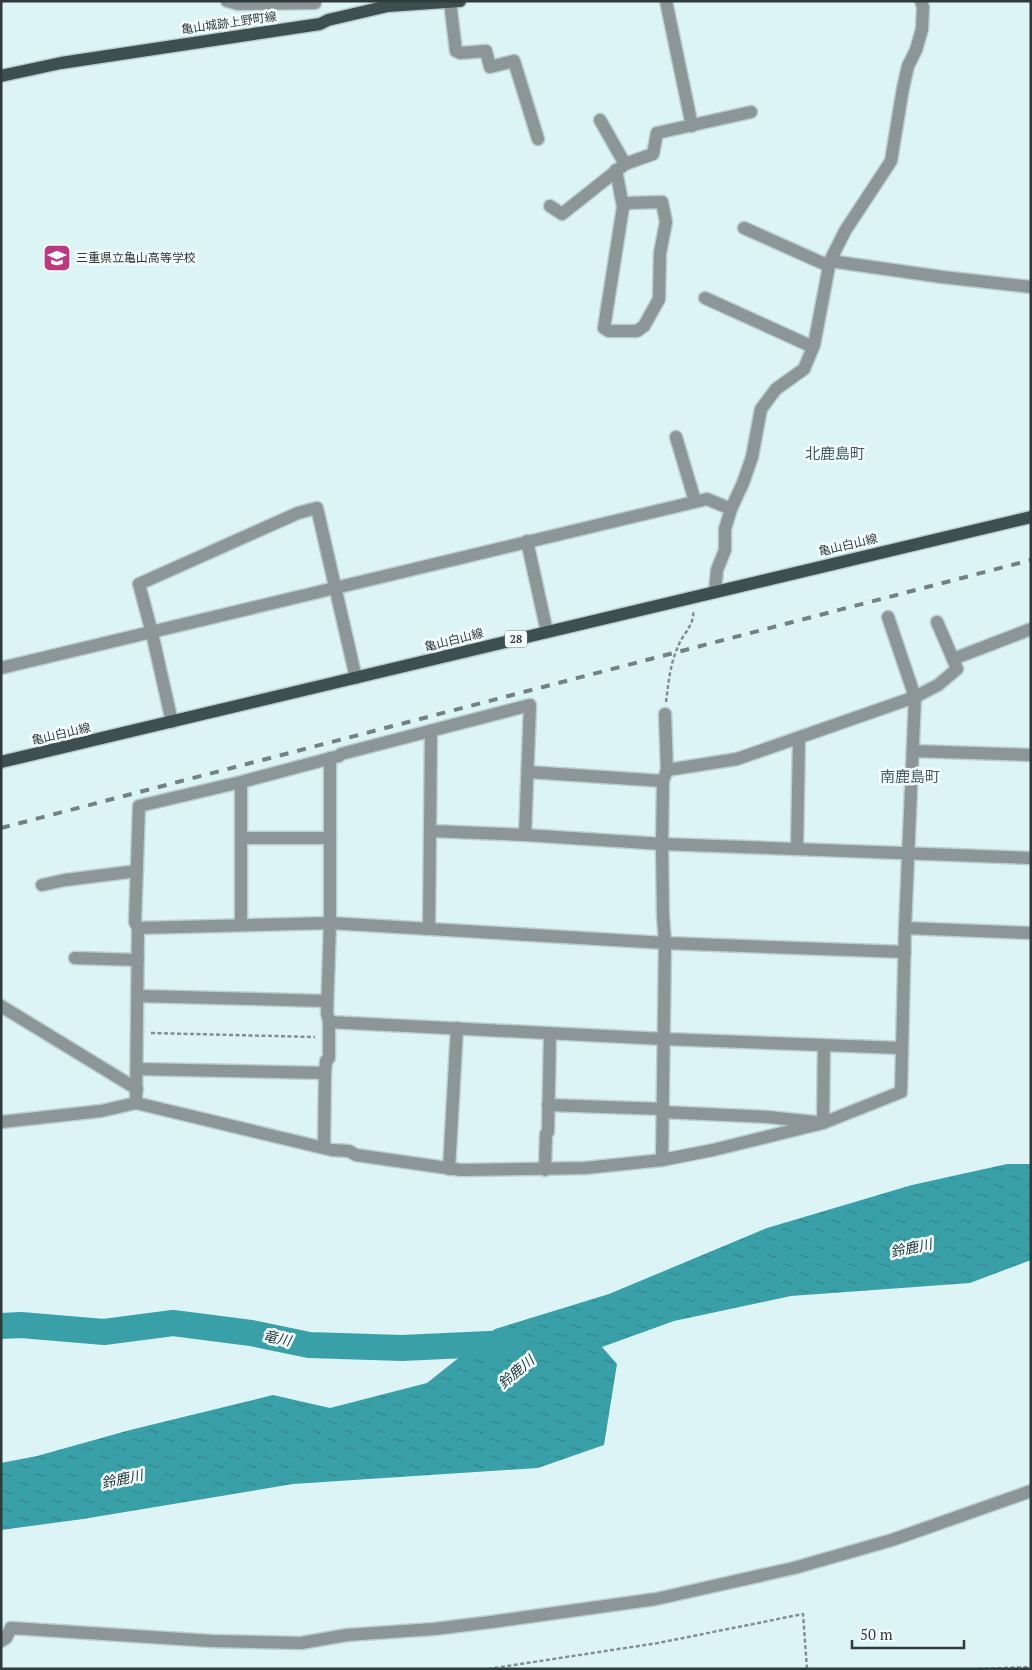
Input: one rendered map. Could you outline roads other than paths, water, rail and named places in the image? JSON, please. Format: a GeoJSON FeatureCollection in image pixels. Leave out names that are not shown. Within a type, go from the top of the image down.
{"type":"FeatureCollection","features":[{"type":"Feature","properties":{"kind":"main road","name":"亀山城跡上野町線"},"geometry":{"type":"LineString","coordinates":[[1,76],[61,62],[320,24],[328,20],[388,6],[455,2]]}},
{"type":"Feature","properties":{"kind":"main road","name":"亀山白山線"},"geometry":{"type":"LineString","coordinates":[[2,760],[172,722],[1031,517]]}},
{"type":"Feature","properties":{"kind":"street"},"geometry":{"type":"LineString","coordinates":[[227,1],[238,4],[314,2],[320,24]]}},
{"type":"Feature","properties":{"kind":"street"},"geometry":{"type":"LineString","coordinates":[[666,1],[692,126]]}},
{"type":"Feature","properties":{"kind":"street"},"geometry":{"type":"LineString","coordinates":[[715,591],[717,570],[725,550],[725,528],[752,457],[761,409],[776,390],[804,369],[813,347],[829,264],[844,231],[891,161],[907,73],[922,29],[923,7],[920,1]]}},
{"type":"Feature","properties":{"kind":"street"},"geometry":{"type":"LineString","coordinates":[[455,2],[456,51],[460,53],[486,51],[490,66],[514,61],[538,139]]}},
{"type":"Feature","properties":{"kind":"street"},"geometry":{"type":"LineString","coordinates":[[550,206],[562,214],[620,167],[653,154],[657,133],[751,112]]}},
{"type":"Feature","properties":{"kind":"street"},"geometry":{"type":"LineString","coordinates":[[600,120],[620,167],[623,207],[604,328],[609,331],[637,331],[644,326],[659,298],[660,253],[666,222],[662,202],[628,203],[623,207]]}},
{"type":"Feature","properties":{"kind":"street"},"geometry":{"type":"LineString","coordinates":[[744,228],[829,264],[1031,287]]}},
{"type":"Feature","properties":{"kind":"street"},"geometry":{"type":"LineString","coordinates":[[705,298],[813,347]]}},
{"type":"Feature","properties":{"kind":"street"},"geometry":{"type":"LineString","coordinates":[[676,437],[695,502]]}},
{"type":"Feature","properties":{"kind":"street"},"geometry":{"type":"LineString","coordinates":[[1,668],[707,498],[731,509]]}},
{"type":"Feature","properties":{"kind":"street"},"geometry":{"type":"LineString","coordinates":[[172,722],[139,584],[298,513],[317,508],[356,678]]}},
{"type":"Feature","properties":{"kind":"street"},"geometry":{"type":"LineString","coordinates":[[527,541],[547,632]]}},
{"type":"Feature","properties":{"kind":"street"},"geometry":{"type":"LineString","coordinates":[[1,1122],[101,1111],[136,1103],[332,1150],[349,1151],[356,1154],[449,1169],[545,1170],[662,1160],[714,1150],[823,1123],[902,1092],[904,952],[915,697],[888,618]]}},
{"type":"Feature","properties":{"kind":"street"},"geometry":{"type":"LineString","coordinates":[[528,772],[665,775],[737,759],[915,697],[938,685],[957,669],[937,622]]}},
{"type":"Feature","properties":{"kind":"street"},"geometry":{"type":"LineString","coordinates":[[953,659],[1031,629]]}},
{"type":"Feature","properties":{"kind":"street"},"geometry":{"type":"LineString","coordinates":[[136,1103],[138,928],[135,922],[140,806],[241,782],[530,705],[525,835]]}},
{"type":"Feature","properties":{"kind":"street"},"geometry":{"type":"LineString","coordinates":[[662,1160],[665,943],[662,844],[665,775],[664,714]]}},
{"type":"Feature","properties":{"kind":"street"},"geometry":{"type":"LineString","coordinates":[[430,928],[431,731]]}},
{"type":"Feature","properties":{"kind":"street"},"geometry":{"type":"LineString","coordinates":[[797,848],[799,738]]}},
{"type":"Feature","properties":{"kind":"street"},"geometry":{"type":"LineString","coordinates":[[913,751],[1031,755]]}},
{"type":"Feature","properties":{"kind":"street"},"geometry":{"type":"LineString","coordinates":[[324,1147],[325,1073],[326,1061],[329,1058],[330,758]]}},
{"type":"Feature","properties":{"kind":"street"},"geometry":{"type":"LineString","coordinates":[[241,782],[241,925]]}},
{"type":"Feature","properties":{"kind":"street"},"geometry":{"type":"LineString","coordinates":[[431,831],[662,844],[1031,858]]}},
{"type":"Feature","properties":{"kind":"street"},"geometry":{"type":"LineString","coordinates":[[242,838],[330,838]]}},
{"type":"Feature","properties":{"kind":"street"},"geometry":{"type":"LineString","coordinates":[[42,885],[65,880],[137,871]]}},
{"type":"Feature","properties":{"kind":"street"},"geometry":{"type":"LineString","coordinates":[[138,928],[330,922],[665,943],[904,952]]}},
{"type":"Feature","properties":{"kind":"street"},"geometry":{"type":"LineString","coordinates":[[905,928],[1031,933]]}},
{"type":"Feature","properties":{"kind":"street"},"geometry":{"type":"LineString","coordinates":[[74,958],[138,960]]}},
{"type":"Feature","properties":{"kind":"street"},"geometry":{"type":"LineString","coordinates":[[138,996],[328,1001]]}},
{"type":"Feature","properties":{"kind":"street"},"geometry":{"type":"LineString","coordinates":[[1,1006],[137,1089]]}},
{"type":"Feature","properties":{"kind":"street"},"geometry":{"type":"LineString","coordinates":[[329,1022],[550,1034],[902,1048]]}},
{"type":"Feature","properties":{"kind":"street"},"geometry":{"type":"LineString","coordinates":[[449,1169],[457,1028]]}},
{"type":"Feature","properties":{"kind":"street"},"geometry":{"type":"LineString","coordinates":[[545,1170],[546,1134],[548,1132],[550,1034]]}},
{"type":"Feature","properties":{"kind":"street"},"geometry":{"type":"LineString","coordinates":[[823,1123],[824,1046]]}},
{"type":"Feature","properties":{"kind":"street"},"geometry":{"type":"LineString","coordinates":[[137,1069],[325,1073]]}},
{"type":"Feature","properties":{"kind":"street"},"geometry":{"type":"LineString","coordinates":[[548,1105],[768,1117],[823,1123]]}},
{"type":"Feature","properties":{"kind":"street"},"geometry":{"type":"LineString","coordinates":[[1,1641],[6,1638],[11,1628],[212,1641],[301,1643],[346,1635],[434,1629],[491,1622],[656,1599],[794,1568],[892,1540],[1031,1491]]}},
{"type":"Feature","properties":{"kind":"water","name":"鈴鹿川"},"geometry":{"type":"Polygon","coordinates":[[[1007,1164],[1031,1164],[1031,1260],[970,1283],[791,1296],[674,1321],[602,1347],[617,1364],[604,1445],[538,1468],[293,1484],[83,1519],[1,1530],[1,1463],[37,1456],[130,1430],[273,1395],[330,1408],[427,1383],[495,1329],[609,1294],[767,1228],[912,1185],[1007,1164]]]}},
{"type":"Feature","properties":{"kind":"waterway","name":"竜川"},"geometry":{"type":"LineString","coordinates":[[1,1326],[21,1325],[104,1332],[173,1323],[251,1333],[309,1345],[402,1348],[510,1343]]}},
{"type":"Feature","properties":{"kind":"railway"},"geometry":{"type":"LineString","coordinates":[[1,828],[1031,560]]}},
{"type":"Feature","properties":{"kind":"place","name":"三重県立亀山高等学校"},"geometry":{"type":"Point","coordinates":[57,258]}},
{"type":"Feature","properties":{"kind":"district","name":"北鹿島町"},"geometry":{"type":"Point","coordinates":[835,454]}},
{"type":"Feature","properties":{"kind":"district","name":"南鹿島町"},"geometry":{"type":"Point","coordinates":[910,777]}}]}
